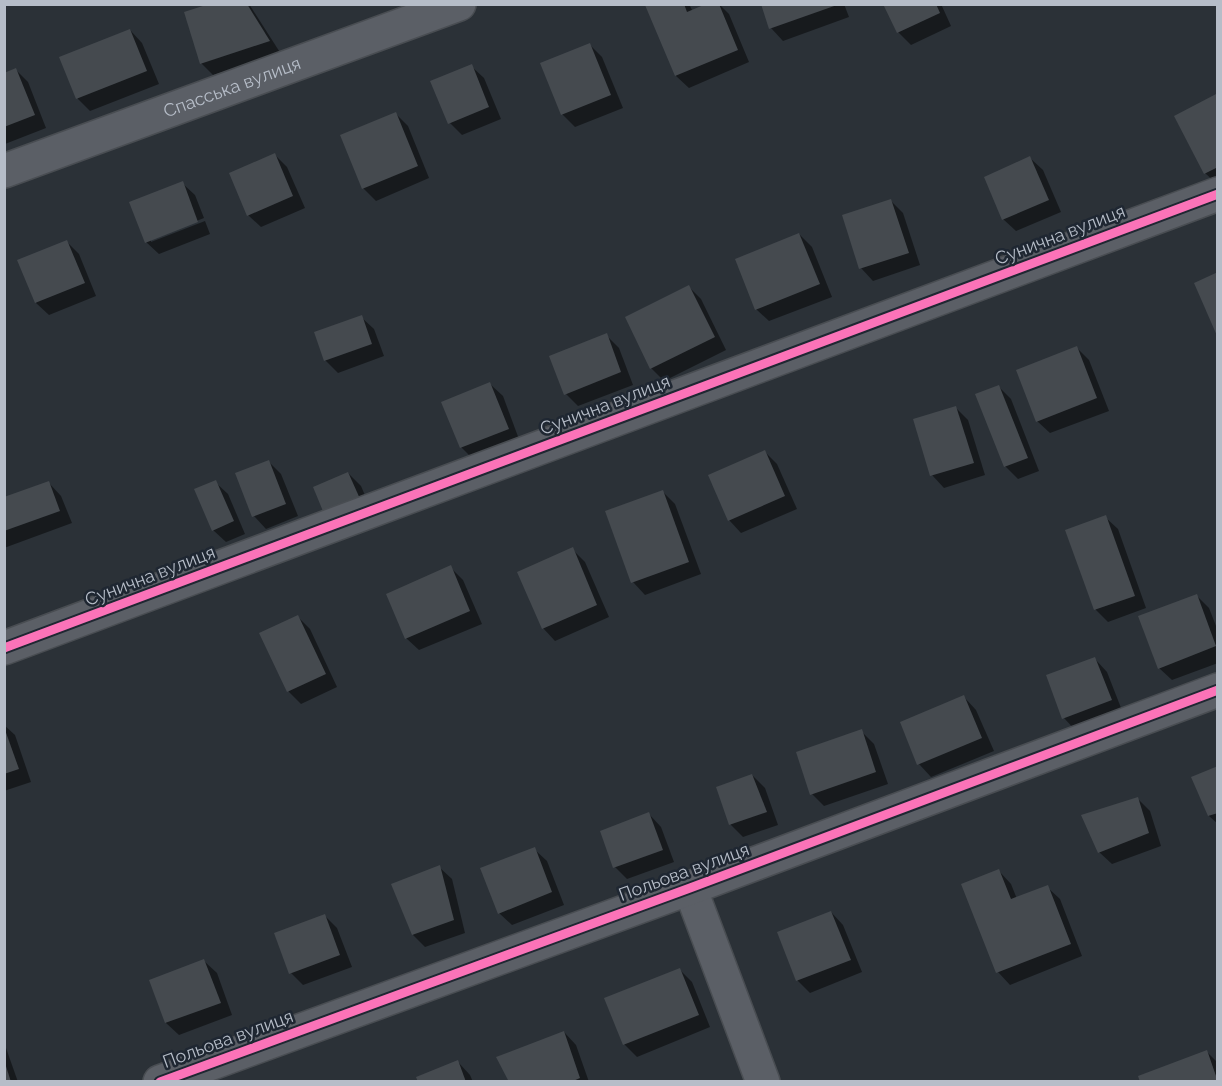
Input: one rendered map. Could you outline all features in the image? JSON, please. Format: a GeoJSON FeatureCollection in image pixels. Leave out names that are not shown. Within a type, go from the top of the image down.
{"type":"FeatureCollection","features":[{"type":"Feature","properties":{"kind":"street","name":"Спасська вулиця"},"geometry":{"type":"LineString","coordinates":[[4,171],[459,4]]}},
{"type":"Feature","properties":{"kind":"street","name":"Сунична вулиця"},"geometry":{"type":"LineString","coordinates":[[4,648],[1218,194]]}},
{"type":"Feature","properties":{"kind":"street","name":"Польова вулиця"},"geometry":{"type":"LineString","coordinates":[[160,1082],[690,888],[1218,690]]}},
{"type":"Feature","properties":{"kind":"street"},"geometry":{"type":"LineString","coordinates":[[690,888],[763,1082]]}},
{"type":"Feature","properties":{"kind":"building"},"geometry":{"type":"Polygon","coordinates":[[[209,4],[247,4],[270,41],[200,64],[184,12],[209,4]]]}},
{"type":"Feature","properties":{"kind":"building"},"geometry":{"type":"Polygon","coordinates":[[[684,4],[687,12],[706,4],[719,4],[738,50],[675,76],[645,5],[684,4]]]}},
{"type":"Feature","properties":{"kind":"building"},"geometry":{"type":"Polygon","coordinates":[[[761,4],[837,4],[837,5],[769,29],[761,4]]]}},
{"type":"Feature","properties":{"kind":"building"},"geometry":{"type":"Polygon","coordinates":[[[883,4],[936,4],[940,13],[897,33],[883,4]]]}},
{"type":"Feature","properties":{"kind":"building"},"geometry":{"type":"Polygon","coordinates":[[[130,29],[147,71],[76,99],[59,57],[130,29]]]}},
{"type":"Feature","properties":{"kind":"building"},"geometry":{"type":"Polygon","coordinates":[[[590,43],[611,95],[561,115],[540,63],[590,43]]]}},
{"type":"Feature","properties":{"kind":"building"},"geometry":{"type":"Polygon","coordinates":[[[472,64],[489,107],[448,124],[430,81],[472,64]]]}},
{"type":"Feature","properties":{"kind":"building"},"geometry":{"type":"Polygon","coordinates":[[[16,68],[35,115],[4,127],[4,73],[16,68]]]}},
{"type":"Feature","properties":{"kind":"building"},"geometry":{"type":"Polygon","coordinates":[[[1218,93],[1218,167],[1204,174],[1174,116],[1218,93]]]}},
{"type":"Feature","properties":{"kind":"building"},"geometry":{"type":"Polygon","coordinates":[[[396,112],[418,166],[362,189],[340,135],[396,112]]]}},
{"type":"Feature","properties":{"kind":"building"},"geometry":{"type":"Polygon","coordinates":[[[275,153],[293,196],[247,216],[229,173],[275,153]]]}},
{"type":"Feature","properties":{"kind":"building"},"geometry":{"type":"Polygon","coordinates":[[[1030,156],[1049,200],[1002,220],[984,177],[1030,156]]]}},
{"type":"Feature","properties":{"kind":"building"},"geometry":{"type":"Polygon","coordinates":[[[183,181],[198,222],[145,243],[129,202],[183,181]]]}},
{"type":"Feature","properties":{"kind":"building"},"geometry":{"type":"Polygon","coordinates":[[[891,199],[909,253],[859,269],[842,215],[891,199]]]}},
{"type":"Feature","properties":{"kind":"building"},"geometry":{"type":"Polygon","coordinates":[[[799,233],[820,284],[755,310],[735,259],[799,233]]]}},
{"type":"Feature","properties":{"kind":"building"},"geometry":{"type":"Polygon","coordinates":[[[67,240],[85,283],[35,303],[17,260],[67,240]]]}},
{"type":"Feature","properties":{"kind":"building"},"geometry":{"type":"Polygon","coordinates":[[[1218,272],[1218,338],[1194,283],[1218,272]]]}},
{"type":"Feature","properties":{"kind":"building"},"geometry":{"type":"Polygon","coordinates":[[[689,285],[715,337],[650,369],[625,317],[689,285]]]}},
{"type":"Feature","properties":{"kind":"building"},"geometry":{"type":"Polygon","coordinates":[[[362,315],[372,344],[324,361],[314,332],[362,315]]]}},
{"type":"Feature","properties":{"kind":"building"},"geometry":{"type":"Polygon","coordinates":[[[607,333],[621,372],[564,395],[549,356],[607,333]]]}},
{"type":"Feature","properties":{"kind":"building"},"geometry":{"type":"Polygon","coordinates":[[[1077,346],[1097,398],[1036,422],[1016,370],[1077,346]]]}},
{"type":"Feature","properties":{"kind":"building"},"geometry":{"type":"Polygon","coordinates":[[[490,382],[509,429],[460,448],[441,402],[490,382]]]}},
{"type":"Feature","properties":{"kind":"building"},"geometry":{"type":"Polygon","coordinates":[[[999,385],[1028,458],[1004,467],[975,394],[999,385]]]}},
{"type":"Feature","properties":{"kind":"building"},"geometry":{"type":"Polygon","coordinates":[[[956,406],[974,463],[930,476],[913,419],[956,406]]]}},
{"type":"Feature","properties":{"kind":"building"},"geometry":{"type":"Polygon","coordinates":[[[765,450],[785,496],[728,521],[708,475],[765,450]]]}},
{"type":"Feature","properties":{"kind":"building"},"geometry":{"type":"Polygon","coordinates":[[[269,460],[286,504],[252,517],[235,473],[269,460]]]}},
{"type":"Feature","properties":{"kind":"building"},"geometry":{"type":"Polygon","coordinates":[[[348,472],[361,501],[325,516],[313,487],[348,472]]]}},
{"type":"Feature","properties":{"kind":"building"},"geometry":{"type":"Polygon","coordinates":[[[216,480],[234,521],[212,531],[194,489],[216,480]]]}},
{"type":"Feature","properties":{"kind":"building"},"geometry":{"type":"Polygon","coordinates":[[[49,481],[60,511],[4,531],[4,497],[49,481]]]}},
{"type":"Feature","properties":{"kind":"building"},"geometry":{"type":"Polygon","coordinates":[[[663,490],[689,562],[631,583],[605,511],[663,490]]]}},
{"type":"Feature","properties":{"kind":"building"},"geometry":{"type":"Polygon","coordinates":[[[1106,515],[1135,596],[1094,610],[1065,530],[1106,515]]]}},
{"type":"Feature","properties":{"kind":"building"},"geometry":{"type":"Polygon","coordinates":[[[573,547],[597,605],[542,629],[517,572],[573,547]]]}},
{"type":"Feature","properties":{"kind":"building"},"geometry":{"type":"Polygon","coordinates":[[[451,565],[470,611],[405,639],[386,594],[451,565]]]}},
{"type":"Feature","properties":{"kind":"building"},"geometry":{"type":"Polygon","coordinates":[[[1197,594],[1216,646],[1158,669],[1138,616],[1197,594]]]}},
{"type":"Feature","properties":{"kind":"building"},"geometry":{"type":"Polygon","coordinates":[[[298,615],[326,674],[287,692],[259,633],[298,615]]]}},
{"type":"Feature","properties":{"kind":"building"},"geometry":{"type":"Polygon","coordinates":[[[1095,657],[1112,700],[1062,719],[1046,675],[1095,657]]]}},
{"type":"Feature","properties":{"kind":"building"},"geometry":{"type":"Polygon","coordinates":[[[964,695],[982,738],[917,765],[900,722],[964,695]]]}},
{"type":"Feature","properties":{"kind":"building"},"geometry":{"type":"Polygon","coordinates":[[[4,727],[19,769],[4,774],[4,727]]]}},
{"type":"Feature","properties":{"kind":"building"},"geometry":{"type":"Polygon","coordinates":[[[862,729],[876,772],[810,795],[796,752],[862,729]]]}},
{"type":"Feature","properties":{"kind":"building"},"geometry":{"type":"Polygon","coordinates":[[[1218,766],[1218,813],[1208,816],[1191,777],[1218,766]]]}},
{"type":"Feature","properties":{"kind":"building"},"geometry":{"type":"Polygon","coordinates":[[[752,774],[767,812],[729,825],[716,787],[752,774]]]}},
{"type":"Feature","properties":{"kind":"building"},"geometry":{"type":"Polygon","coordinates":[[[1138,797],[1149,833],[1098,853],[1081,815],[1138,797]]]}},
{"type":"Feature","properties":{"kind":"building"},"geometry":{"type":"Polygon","coordinates":[[[649,812],[663,850],[613,868],[600,831],[649,812]]]}},
{"type":"Feature","properties":{"kind":"building"},"geometry":{"type":"Polygon","coordinates":[[[535,847],[552,892],[498,914],[480,868],[535,847]]]}},
{"type":"Feature","properties":{"kind":"building"},"geometry":{"type":"Polygon","coordinates":[[[440,865],[454,920],[412,935],[391,884],[440,865]]]}},
{"type":"Feature","properties":{"kind":"building"},"geometry":{"type":"Polygon","coordinates":[[[999,869],[1011,899],[1048,885],[1071,944],[996,973],[961,884],[999,869]]]}},
{"type":"Feature","properties":{"kind":"building"},"geometry":{"type":"Polygon","coordinates":[[[831,911],[851,960],[796,981],[777,932],[831,911]]]}},
{"type":"Feature","properties":{"kind":"building"},"geometry":{"type":"Polygon","coordinates":[[[325,914],[340,955],[289,974],[274,933],[325,914]]]}},
{"type":"Feature","properties":{"kind":"building"},"geometry":{"type":"Polygon","coordinates":[[[204,959],[221,1003],[165,1023],[149,980],[204,959]]]}},
{"type":"Feature","properties":{"kind":"building"},"geometry":{"type":"Polygon","coordinates":[[[680,968],[699,1015],[623,1045],[604,998],[680,968]]]}},
{"type":"Feature","properties":{"kind":"building"},"geometry":{"type":"Polygon","coordinates":[[[564,1031],[580,1078],[571,1082],[509,1082],[496,1057],[564,1031]]]}},
{"type":"Feature","properties":{"kind":"building"},"geometry":{"type":"Polygon","coordinates":[[[1207,1050],[1218,1082],[1140,1082],[1138,1076],[1207,1050]]]}},
{"type":"Feature","properties":{"kind":"building"},"geometry":{"type":"Polygon","coordinates":[[[458,1060],[466,1082],[418,1082],[416,1077],[458,1060]]]}},
{"type":"Feature","properties":{"kind":"building"},"geometry":{"type":"Polygon","coordinates":[[[5,1063],[11,1082],[4,1082],[5,1063]]]}},
{"type":"Feature","properties":{"kind":"cycle path"},"geometry":{"type":"LineString","coordinates":[[4,648],[1218,194]]}},
{"type":"Feature","properties":{"kind":"cycle path"},"geometry":{"type":"LineString","coordinates":[[160,1082],[690,888],[1218,690]]}}]}
